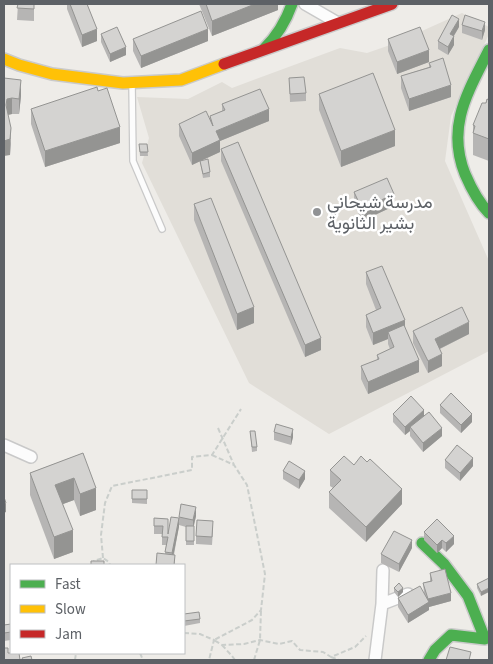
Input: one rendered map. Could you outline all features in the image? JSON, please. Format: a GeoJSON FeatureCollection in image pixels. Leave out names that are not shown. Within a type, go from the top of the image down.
{"type":"FeatureCollection","features":[{"type":"Feature","properties":{"kind":"street"},"geometry":{"type":"LineString","coordinates":[[262,51],[278,33],[292,4]]}},
{"type":"Feature","properties":{"kind":"street"},"geometry":{"type":"LineString","coordinates":[[305,4],[338,23]]}},
{"type":"Feature","properties":{"kind":"street"},"geometry":{"type":"LineString","coordinates":[[4,59],[52,74],[123,84],[181,80],[392,4]]}},
{"type":"Feature","properties":{"kind":"street"},"geometry":{"type":"LineString","coordinates":[[489,50],[458,118],[456,133],[462,169],[474,194],[489,214]]}},
{"type":"Feature","properties":{"kind":"street"},"geometry":{"type":"LineString","coordinates":[[4,445],[31,457]]}},
{"type":"Feature","properties":{"kind":"street"},"geometry":{"type":"LineString","coordinates":[[422,543],[444,564],[468,596],[485,638],[451,634],[435,650],[429,660]]}},
{"type":"Feature","properties":{"kind":"street"},"geometry":{"type":"LineString","coordinates":[[375,660],[380,627],[383,570]]}},
{"type":"Feature","properties":{"kind":"street"},"geometry":{"type":"LineString","coordinates":[[382,604],[408,594]]}},
{"type":"Feature","properties":{"kind":"lane"},"geometry":{"type":"LineString","coordinates":[[132,83],[133,161],[162,229]]}},
{"type":"Feature","properties":{"kind":"path"},"geometry":{"type":"LineString","coordinates":[[212,456],[241,409]]}},
{"type":"Feature","properties":{"kind":"path"},"geometry":{"type":"LineString","coordinates":[[218,428],[234,465],[247,485],[265,574],[260,640],[254,660]]}},
{"type":"Feature","properties":{"kind":"path"},"geometry":{"type":"LineString","coordinates":[[103,558],[101,535],[105,503],[112,486],[192,470],[192,457],[212,456],[234,465]]}},
{"type":"Feature","properties":{"kind":"path"},"geometry":{"type":"LineString","coordinates":[[92,564],[94,561],[103,558]]}},
{"type":"Feature","properties":{"kind":"path"},"geometry":{"type":"LineString","coordinates":[[103,558],[110,564]]}},
{"type":"Feature","properties":{"kind":"path"},"geometry":{"type":"LineString","coordinates":[[209,660],[214,640],[252,620],[261,610]]}},
{"type":"Feature","properties":{"kind":"path"},"geometry":{"type":"LineString","coordinates":[[331,657],[355,647],[380,627]]}},
{"type":"Feature","properties":{"kind":"path"},"geometry":{"type":"LineString","coordinates":[[185,633],[200,634],[214,640],[222,645],[235,660]]}},
{"type":"Feature","properties":{"kind":"path"},"geometry":{"type":"LineString","coordinates":[[222,645],[244,644],[260,640],[279,644],[292,641],[300,650],[323,652],[339,660]]}},
{"type":"Feature","properties":{"kind":"shaded area","name":"مدرسة شيحاني بشير الثانوية"},"geometry":{"type":"Polygon","coordinates":[[[462,13],[489,27],[489,34],[451,116],[445,161],[489,261],[489,351],[329,434],[249,383],[142,163],[149,138],[137,97],[188,99],[222,82],[232,88],[340,48],[367,53],[393,44],[462,13]]]}},
{"type":"Feature","properties":{"kind":"building"},"geometry":{"type":"Polygon","coordinates":[[[18,4],[34,4],[34,9],[17,8],[18,4]]]}},
{"type":"Feature","properties":{"kind":"building"},"geometry":{"type":"Polygon","coordinates":[[[70,4],[87,4],[97,29],[82,35],[70,4]]]}},
{"type":"Feature","properties":{"kind":"building"},"geometry":{"type":"Polygon","coordinates":[[[206,4],[255,4],[212,21],[206,4]]]}},
{"type":"Feature","properties":{"kind":"building"},"geometry":{"type":"Polygon","coordinates":[[[201,11],[208,29],[141,56],[133,39],[201,11]]]}},
{"type":"Feature","properties":{"kind":"building"},"geometry":{"type":"Polygon","coordinates":[[[452,15],[459,19],[450,34],[454,36],[448,47],[438,41],[452,15]]]}},
{"type":"Feature","properties":{"kind":"building"},"geometry":{"type":"Polygon","coordinates":[[[465,15],[485,22],[482,31],[462,25],[465,15]]]}},
{"type":"Feature","properties":{"kind":"building"},"geometry":{"type":"Polygon","coordinates":[[[117,27],[126,47],[110,54],[101,34],[117,27]]]}},
{"type":"Feature","properties":{"kind":"building"},"geometry":{"type":"Polygon","coordinates":[[[420,27],[429,50],[397,62],[388,39],[420,27]]]}},
{"type":"Feature","properties":{"kind":"building"},"geometry":{"type":"Polygon","coordinates":[[[443,58],[451,85],[409,99],[401,76],[431,67],[429,63],[443,58]]]}},
{"type":"Feature","properties":{"kind":"building"},"geometry":{"type":"Polygon","coordinates":[[[373,73],[395,130],[341,151],[319,94],[373,73]]]}},
{"type":"Feature","properties":{"kind":"building"},"geometry":{"type":"Polygon","coordinates":[[[304,77],[306,93],[290,94],[289,78],[304,77]]]}},
{"type":"Feature","properties":{"kind":"building"},"geometry":{"type":"Polygon","coordinates":[[[4,78],[21,80],[19,99],[7,99],[6,105],[11,128],[10,139],[4,141],[4,78]]]}},
{"type":"Feature","properties":{"kind":"building"},"geometry":{"type":"Polygon","coordinates":[[[97,87],[98,91],[107,88],[120,127],[45,151],[31,109],[97,87]]]}},
{"type":"Feature","properties":{"kind":"building"},"geometry":{"type":"Polygon","coordinates":[[[260,89],[269,109],[216,131],[220,140],[192,153],[179,124],[206,111],[213,126],[210,116],[225,110],[222,104],[260,89]]]}},
{"type":"Feature","properties":{"kind":"building"},"geometry":{"type":"Polygon","coordinates":[[[487,99],[489,100],[489,139],[473,133],[475,126],[473,125],[482,103],[486,103],[487,99]]]}},
{"type":"Feature","properties":{"kind":"building"},"geometry":{"type":"Polygon","coordinates":[[[238,142],[321,338],[305,345],[221,149],[238,142]]]}},
{"type":"Feature","properties":{"kind":"building"},"geometry":{"type":"Polygon","coordinates":[[[139,144],[147,144],[148,152],[140,152],[139,144]]]}},
{"type":"Feature","properties":{"kind":"building"},"geometry":{"type":"Polygon","coordinates":[[[208,159],[210,172],[203,174],[200,161],[208,159]]]}},
{"type":"Feature","properties":{"kind":"building"},"geometry":{"type":"Polygon","coordinates":[[[387,178],[394,194],[362,209],[354,192],[387,178]]]}},
{"type":"Feature","properties":{"kind":"building"},"geometry":{"type":"Polygon","coordinates":[[[211,198],[254,307],[237,314],[194,204],[211,198]]]}},
{"type":"Feature","properties":{"kind":"building"},"geometry":{"type":"Polygon","coordinates":[[[382,266],[405,320],[373,333],[366,315],[381,308],[366,272],[382,266]]]}},
{"type":"Feature","properties":{"kind":"building"},"geometry":{"type":"Polygon","coordinates":[[[462,307],[469,322],[435,339],[442,354],[428,361],[413,331],[462,307]]]}},
{"type":"Feature","properties":{"kind":"building"},"geometry":{"type":"Polygon","coordinates":[[[404,325],[419,360],[368,382],[361,366],[379,359],[377,355],[394,347],[388,332],[404,325]]]}},
{"type":"Feature","properties":{"kind":"building"},"geometry":{"type":"Polygon","coordinates":[[[451,393],[472,414],[461,425],[440,405],[451,393]]]}},
{"type":"Feature","properties":{"kind":"building"},"geometry":{"type":"Polygon","coordinates":[[[411,396],[424,410],[405,427],[393,414],[411,396]]]}},
{"type":"Feature","properties":{"kind":"building"},"geometry":{"type":"Polygon","coordinates":[[[429,412],[442,428],[423,443],[410,427],[429,412]]]}},
{"type":"Feature","properties":{"kind":"building"},"geometry":{"type":"Polygon","coordinates":[[[276,424],[293,429],[291,437],[274,432],[276,424]]]}},
{"type":"Feature","properties":{"kind":"building"},"geometry":{"type":"Polygon","coordinates":[[[250,431],[255,431],[257,447],[252,447],[250,431]]]}},
{"type":"Feature","properties":{"kind":"building"},"geometry":{"type":"Polygon","coordinates":[[[457,445],[473,458],[460,473],[445,460],[457,445]]]}},
{"type":"Feature","properties":{"kind":"building"},"geometry":{"type":"Polygon","coordinates":[[[83,453],[96,488],[80,494],[74,478],[55,485],[73,530],[54,537],[30,473],[83,453]]]}},
{"type":"Feature","properties":{"kind":"building"},"geometry":{"type":"Polygon","coordinates":[[[344,456],[354,465],[361,456],[367,462],[370,459],[402,489],[366,527],[329,492],[341,480],[330,470],[344,456]]]}},
{"type":"Feature","properties":{"kind":"building"},"geometry":{"type":"Polygon","coordinates":[[[289,461],[305,471],[299,480],[283,471],[289,461]]]}},
{"type":"Feature","properties":{"kind":"building"},"geometry":{"type":"Polygon","coordinates":[[[132,490],[147,490],[147,499],[132,499],[132,490]]]}},
{"type":"Feature","properties":{"kind":"building"},"geometry":{"type":"Polygon","coordinates":[[[181,504],[196,507],[193,520],[179,517],[181,504]]]}},
{"type":"Feature","properties":{"kind":"building"},"geometry":{"type":"Polygon","coordinates":[[[171,517],[179,518],[172,553],[165,552],[168,537],[162,537],[163,526],[154,526],[154,518],[168,519],[168,534],[171,517]]]}},
{"type":"Feature","properties":{"kind":"building"},"geometry":{"type":"Polygon","coordinates":[[[437,519],[454,536],[446,543],[442,540],[437,545],[424,532],[437,519]]]}},
{"type":"Feature","properties":{"kind":"building"},"geometry":{"type":"Polygon","coordinates":[[[197,520],[213,521],[212,537],[196,536],[197,520]]]}},
{"type":"Feature","properties":{"kind":"building"},"geometry":{"type":"Polygon","coordinates":[[[186,526],[194,526],[194,541],[186,541],[186,526]]]}},
{"type":"Feature","properties":{"kind":"building"},"geometry":{"type":"Polygon","coordinates":[[[394,531],[412,540],[399,564],[381,554],[394,531]]]}},
{"type":"Feature","properties":{"kind":"building"},"geometry":{"type":"Polygon","coordinates":[[[157,553],[175,555],[174,564],[156,564],[157,553]]]}},
{"type":"Feature","properties":{"kind":"building"},"geometry":{"type":"Polygon","coordinates":[[[91,561],[104,561],[104,564],[91,564],[91,561]]]}},
{"type":"Feature","properties":{"kind":"building"},"geometry":{"type":"Polygon","coordinates":[[[445,569],[451,593],[428,599],[423,583],[432,581],[430,573],[445,569]]]}},
{"type":"Feature","properties":{"kind":"building"},"geometry":{"type":"Polygon","coordinates":[[[489,578],[489,588],[481,592],[477,584],[489,578]]]}},
{"type":"Feature","properties":{"kind":"building"},"geometry":{"type":"Polygon","coordinates":[[[399,583],[403,588],[398,592],[394,588],[399,583]]]}},
{"type":"Feature","properties":{"kind":"building"},"geometry":{"type":"Polygon","coordinates":[[[420,586],[429,602],[408,615],[398,598],[420,586]]]}},
{"type":"Feature","properties":{"kind":"building"},"geometry":{"type":"Polygon","coordinates":[[[199,612],[200,619],[185,621],[185,614],[199,612]]]}},
{"type":"Feature","properties":{"kind":"building"},"geometry":{"type":"Polygon","coordinates":[[[10,624],[10,632],[4,633],[4,625],[10,624]]]}},
{"type":"Feature","properties":{"kind":"building"},"geometry":{"type":"Polygon","coordinates":[[[450,647],[471,652],[469,660],[446,660],[450,647]]]}},
{"type":"Feature","properties":{"kind":"building"},"geometry":{"type":"Polygon","coordinates":[[[4,648],[8,648],[8,653],[10,654],[19,654],[20,660],[4,660],[4,648]]]}},
{"type":"Feature","properties":{"kind":"building"},"geometry":{"type":"Polygon","coordinates":[[[31,656],[32,660],[23,660],[22,658],[31,656]]]}},
{"type":"Feature","properties":{"kind":"traffic: fast"},"geometry":{"type":"LineString","coordinates":[[264,49],[281,28],[292,4]]}},
{"type":"Feature","properties":{"kind":"traffic: fast"},"geometry":{"type":"LineString","coordinates":[[489,50],[467,95],[462,110],[458,140],[465,174],[475,195],[489,213]]}},
{"type":"Feature","properties":{"kind":"traffic: fast"},"geometry":{"type":"LineString","coordinates":[[422,543],[444,564],[468,596],[485,639],[451,635],[435,650],[429,660]]}},
{"type":"Feature","properties":{"kind":"traffic: slow"},"geometry":{"type":"LineString","coordinates":[[4,59],[52,74],[123,83],[181,80],[224,64]]}},
{"type":"Feature","properties":{"kind":"traffic: jam"},"geometry":{"type":"LineString","coordinates":[[224,64],[392,4]]}},
{"type":"Feature","properties":{"kind":"place","name":"مدرسة شيحاني بشير الثانوية"},"geometry":{"type":"Point","coordinates":[317,212]}}]}
